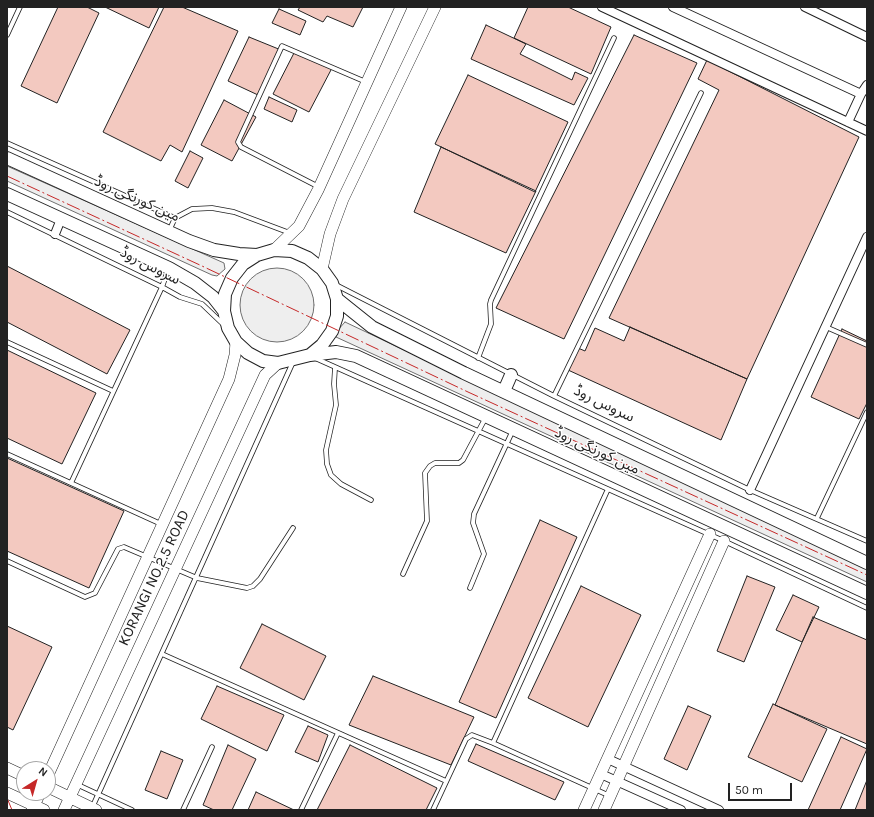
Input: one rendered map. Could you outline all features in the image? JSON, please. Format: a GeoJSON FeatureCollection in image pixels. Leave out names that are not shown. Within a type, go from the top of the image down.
{"type":"FeatureCollection","features":[{"type":"Feature","properties":{"kind":"main road","name":"مین کورنگی روڈ"},"geometry":{"type":"LineString","coordinates":[[7,158],[169,232],[214,250],[257,255]]}},
{"type":"Feature","properties":{"kind":"main road"},"geometry":{"type":"LineString","coordinates":[[7,194],[169,268],[195,283],[213,297],[224,311]]}},
{"type":"Feature","properties":{"kind":"main road"},"geometry":{"type":"LineString","coordinates":[[274,250],[297,253],[308,258],[322,268],[332,283],[337,299],[337,316],[332,331],[322,345],[310,356],[278,363],[262,360],[253,356],[236,342],[228,328],[224,311],[225,294],[232,278],[243,264],[257,255],[274,250]]}},
{"type":"Feature","properties":{"kind":"main road","name":"مین کورنگی روڈ"},"geometry":{"type":"LineString","coordinates":[[337,299],[372,327],[464,373],[867,563]]}},
{"type":"Feature","properties":{"kind":"main road","name":"مین کورنگی روڈ"},"geometry":{"type":"LineString","coordinates":[[310,356],[336,352],[356,356],[867,593]]}},
{"type":"Feature","properties":{"kind":"main road"},"geometry":{"type":"LineString","coordinates":[[504,391],[511,375]]}},
{"type":"Feature","properties":{"kind":"street"},"geometry":{"type":"LineString","coordinates":[[274,250],[299,226],[319,187],[401,7]]}},
{"type":"Feature","properties":{"kind":"street"},"geometry":{"type":"LineString","coordinates":[[322,268],[330,234],[343,199],[435,7]]}},
{"type":"Feature","properties":{"kind":"street"},"geometry":{"type":"LineString","coordinates":[[602,7],[867,131]]}},
{"type":"Feature","properties":{"kind":"street"},"geometry":{"type":"LineString","coordinates":[[673,7],[861,94]]}},
{"type":"Feature","properties":{"kind":"street"},"geometry":{"type":"LineString","coordinates":[[805,7],[867,37]]}},
{"type":"Feature","properties":{"kind":"street"},"geometry":{"type":"LineString","coordinates":[[848,122],[861,94],[867,85]]}},
{"type":"Feature","properties":{"kind":"street"},"geometry":{"type":"LineString","coordinates":[[54,234],[61,219]]}},
{"type":"Feature","properties":{"kind":"street"},"geometry":{"type":"LineString","coordinates":[[750,490],[867,237]]}},
{"type":"Feature","properties":{"kind":"street","name":"KORANGI NO.2.5 ROAD"},"geometry":{"type":"LineString","coordinates":[[54,761],[229,379],[235,355],[236,342]]}},
{"type":"Feature","properties":{"kind":"street","name":"KORANGI NO.2.5 ROAD"},"geometry":{"type":"LineString","coordinates":[[64,810],[174,568],[265,375],[278,363]]}},
{"type":"Feature","properties":{"kind":"street"},"geometry":{"type":"LineString","coordinates":[[584,810],[710,534]]}},
{"type":"Feature","properties":{"kind":"street"},"geometry":{"type":"LineString","coordinates":[[604,810],[724,541]]}},
{"type":"Feature","properties":{"kind":"street"},"geometry":{"type":"LineString","coordinates":[[608,759],[719,810]]}},
{"type":"Feature","properties":{"kind":"street"},"geometry":{"type":"LineString","coordinates":[[601,774],[681,810]]}},
{"type":"Feature","properties":{"kind":"street"},"geometry":{"type":"LineString","coordinates":[[56,791],[94,809]]}},
{"type":"Feature","properties":{"kind":"street"},"geometry":{"type":"LineString","coordinates":[[7,793],[37,808]]}},
{"type":"Feature","properties":{"kind":"lane"},"geometry":{"type":"LineString","coordinates":[[7,36],[20,7]]}},
{"type":"Feature","properties":{"kind":"lane"},"geometry":{"type":"LineString","coordinates":[[478,358],[491,324],[491,300],[614,38]]}},
{"type":"Feature","properties":{"kind":"lane"},"geometry":{"type":"LineString","coordinates":[[319,187],[239,146],[238,142],[280,48],[284,46],[366,82]]}},
{"type":"Feature","properties":{"kind":"lane"},"geometry":{"type":"LineString","coordinates":[[554,396],[701,93]]}},
{"type":"Feature","properties":{"kind":"lane"},"geometry":{"type":"LineString","coordinates":[[7,144],[175,218]]}},
{"type":"Feature","properties":{"kind":"lane"},"geometry":{"type":"LineString","coordinates":[[169,232],[175,218],[192,209],[212,208],[234,212],[291,233]]}},
{"type":"Feature","properties":{"kind":"lane","name":"سروس روڈ"},"geometry":{"type":"LineString","coordinates":[[7,212],[180,297],[202,304],[228,328]]}},
{"type":"Feature","properties":{"kind":"lane"},"geometry":{"type":"LineString","coordinates":[[71,483],[162,287],[169,268]]}},
{"type":"Feature","properties":{"kind":"lane","name":"سروس روڈ"},"geometry":{"type":"LineString","coordinates":[[332,283],[554,396],[750,490],[867,541]]}},
{"type":"Feature","properties":{"kind":"lane"},"geometry":{"type":"LineString","coordinates":[[826,327],[867,345]]}},
{"type":"Feature","properties":{"kind":"lane"},"geometry":{"type":"LineString","coordinates":[[7,342],[113,391]]}},
{"type":"Feature","properties":{"kind":"lane"},"geometry":{"type":"LineString","coordinates":[[310,356],[710,534],[867,608]]}},
{"type":"Feature","properties":{"kind":"lane"},"geometry":{"type":"LineString","coordinates":[[94,809],[98,795],[294,360]]}},
{"type":"Feature","properties":{"kind":"lane"},"geometry":{"type":"LineString","coordinates":[[335,368],[334,384],[336,405],[326,450],[327,464],[331,475],[341,484],[371,500]]}},
{"type":"Feature","properties":{"kind":"lane"},"geometry":{"type":"LineString","coordinates":[[817,518],[867,412]]}},
{"type":"Feature","properties":{"kind":"lane"},"geometry":{"type":"LineString","coordinates":[[403,574],[427,520],[425,473],[430,466],[435,464],[459,463],[467,456],[486,417]]}},
{"type":"Feature","properties":{"kind":"lane"},"geometry":{"type":"LineString","coordinates":[[470,588],[484,554],[474,522],[474,514],[513,430]]}},
{"type":"Feature","properties":{"kind":"lane"},"geometry":{"type":"LineString","coordinates":[[7,454],[163,525]]}},
{"type":"Feature","properties":{"kind":"lane"},"geometry":{"type":"LineString","coordinates":[[494,743],[608,489]]}},
{"type":"Feature","properties":{"kind":"lane"},"geometry":{"type":"LineString","coordinates":[[7,561],[85,597],[95,593],[121,547],[197,578],[247,588],[253,586],[260,579],[293,528]]}},
{"type":"Feature","properties":{"kind":"lane"},"geometry":{"type":"LineString","coordinates":[[162,654],[446,781]]}},
{"type":"Feature","properties":{"kind":"lane"},"geometry":{"type":"LineString","coordinates":[[301,810],[338,733]]}},
{"type":"Feature","properties":{"kind":"lane"},"geometry":{"type":"LineString","coordinates":[[433,810],[466,739],[472,735],[494,743],[610,796]]}},
{"type":"Feature","properties":{"kind":"lane"},"geometry":{"type":"LineString","coordinates":[[183,810],[212,747]]}},
{"type":"Feature","properties":{"kind":"lane"},"geometry":{"type":"LineString","coordinates":[[76,784],[132,810]]}},
{"type":"Feature","properties":{"kind":"shaded area"},"geometry":{"type":"Polygon","coordinates":[[[7,166],[224,263],[225,269],[217,276],[212,275],[7,181],[7,166]]]}},
{"type":"Feature","properties":{"kind":"shaded area"},"geometry":{"type":"Polygon","coordinates":[[[277,268],[291,271],[303,279],[311,291],[314,305],[311,319],[303,331],[291,339],[277,342],[263,339],[251,331],[243,319],[240,305],[243,291],[251,279],[263,271],[277,268]]]}},
{"type":"Feature","properties":{"kind":"shaded area"},"geometry":{"type":"Polygon","coordinates":[[[345,322],[867,569],[867,582],[336,337],[337,331],[345,322]]]}},
{"type":"Feature","properties":{"kind":"building"},"geometry":{"type":"Polygon","coordinates":[[[58,7],[87,7],[99,13],[57,103],[21,86],[58,7]]]}},
{"type":"Feature","properties":{"kind":"building"},"geometry":{"type":"Polygon","coordinates":[[[105,7],[159,7],[149,28],[105,7]]]}},
{"type":"Feature","properties":{"kind":"building"},"geometry":{"type":"Polygon","coordinates":[[[164,7],[182,7],[238,31],[182,152],[170,145],[161,161],[103,132],[164,7]]]}},
{"type":"Feature","properties":{"kind":"building"},"geometry":{"type":"Polygon","coordinates":[[[300,7],[363,7],[353,27],[327,16],[323,22],[298,10],[300,7]]]}},
{"type":"Feature","properties":{"kind":"building"},"geometry":{"type":"Polygon","coordinates":[[[528,7],[568,7],[611,27],[591,74],[514,38],[528,7]]]}},
{"type":"Feature","properties":{"kind":"building"},"geometry":{"type":"Polygon","coordinates":[[[279,9],[306,21],[300,35],[272,23],[279,9]]]}},
{"type":"Feature","properties":{"kind":"building"},"geometry":{"type":"Polygon","coordinates":[[[486,25],[526,44],[520,54],[572,80],[575,72],[588,78],[574,105],[471,59],[486,25]]]}},
{"type":"Feature","properties":{"kind":"building"},"geometry":{"type":"Polygon","coordinates":[[[634,35],[697,63],[564,339],[496,308],[634,35]]]}},
{"type":"Feature","properties":{"kind":"building"},"geometry":{"type":"Polygon","coordinates":[[[249,37],[281,50],[258,95],[228,81],[249,37]]]}},
{"type":"Feature","properties":{"kind":"building"},"geometry":{"type":"Polygon","coordinates":[[[294,53],[332,68],[309,112],[273,94],[294,53]]]}},
{"type":"Feature","properties":{"kind":"building"},"geometry":{"type":"Polygon","coordinates":[[[707,60],[859,137],[747,379],[609,318],[719,90],[698,79],[707,60]]]}},
{"type":"Feature","properties":{"kind":"building"},"geometry":{"type":"Polygon","coordinates":[[[468,75],[568,122],[535,192],[435,144],[468,75]]]}},
{"type":"Feature","properties":{"kind":"building"},"geometry":{"type":"Polygon","coordinates":[[[269,97],[297,110],[292,122],[264,109],[269,97]]]}},
{"type":"Feature","properties":{"kind":"building"},"geometry":{"type":"Polygon","coordinates":[[[224,100],[256,117],[232,161],[201,145],[224,100]]]}},
{"type":"Feature","properties":{"kind":"building"},"geometry":{"type":"Polygon","coordinates":[[[441,147],[536,191],[506,253],[414,212],[441,147]]]}},
{"type":"Feature","properties":{"kind":"building"},"geometry":{"type":"Polygon","coordinates":[[[190,151],[203,158],[188,188],[175,181],[190,151]]]}},
{"type":"Feature","properties":{"kind":"building"},"geometry":{"type":"Polygon","coordinates":[[[7,266],[130,330],[107,374],[7,322],[7,266]]]}},
{"type":"Feature","properties":{"kind":"building"},"geometry":{"type":"Polygon","coordinates":[[[630,327],[747,379],[721,440],[568,370],[578,348],[585,351],[595,328],[624,341],[630,327]]]}},
{"type":"Feature","properties":{"kind":"building"},"geometry":{"type":"Polygon","coordinates":[[[842,329],[867,341],[867,403],[859,419],[811,397],[842,329]]]}},
{"type":"Feature","properties":{"kind":"building"},"geometry":{"type":"Polygon","coordinates":[[[7,350],[96,393],[62,464],[7,438],[7,350]]]}},
{"type":"Feature","properties":{"kind":"building"},"geometry":{"type":"Polygon","coordinates":[[[7,458],[124,511],[89,588],[7,551],[7,458]]]}},
{"type":"Feature","properties":{"kind":"building"},"geometry":{"type":"Polygon","coordinates":[[[540,520],[577,537],[496,718],[459,702],[540,520]]]}},
{"type":"Feature","properties":{"kind":"building"},"geometry":{"type":"Polygon","coordinates":[[[747,576],[775,587],[744,662],[717,651],[747,576]]]}},
{"type":"Feature","properties":{"kind":"building"},"geometry":{"type":"Polygon","coordinates":[[[581,586],[641,615],[588,727],[528,698],[581,586]]]}},
{"type":"Feature","properties":{"kind":"building"},"geometry":{"type":"Polygon","coordinates":[[[793,595],[819,607],[802,642],[776,630],[793,595]]]}},
{"type":"Feature","properties":{"kind":"building"},"geometry":{"type":"Polygon","coordinates":[[[813,617],[867,640],[867,744],[775,705],[813,617]]]}},
{"type":"Feature","properties":{"kind":"building"},"geometry":{"type":"Polygon","coordinates":[[[262,624],[326,656],[304,700],[240,668],[262,624]]]}},
{"type":"Feature","properties":{"kind":"building"},"geometry":{"type":"Polygon","coordinates":[[[7,626],[52,647],[13,730],[7,727],[7,626]]]}},
{"type":"Feature","properties":{"kind":"building"},"geometry":{"type":"Polygon","coordinates":[[[373,676],[474,717],[451,765],[349,725],[373,676]]]}},
{"type":"Feature","properties":{"kind":"building"},"geometry":{"type":"Polygon","coordinates":[[[217,686],[284,715],[267,751],[201,719],[217,686]]]}},
{"type":"Feature","properties":{"kind":"building"},"geometry":{"type":"Polygon","coordinates":[[[773,704],[827,729],[802,782],[748,757],[773,704]]]}},
{"type":"Feature","properties":{"kind":"building"},"geometry":{"type":"Polygon","coordinates":[[[688,706],[711,716],[687,770],[664,759],[688,706]]]}},
{"type":"Feature","properties":{"kind":"building"},"geometry":{"type":"Polygon","coordinates":[[[308,726],[328,735],[318,762],[295,752],[308,726]]]}},
{"type":"Feature","properties":{"kind":"building"},"geometry":{"type":"Polygon","coordinates":[[[841,737],[867,749],[840,810],[808,810],[841,737]]]}},
{"type":"Feature","properties":{"kind":"building"},"geometry":{"type":"Polygon","coordinates":[[[476,744],[564,782],[555,800],[468,761],[476,744]]]}},
{"type":"Feature","properties":{"kind":"building"},"geometry":{"type":"Polygon","coordinates":[[[228,745],[256,759],[232,810],[214,810],[203,805],[228,745]]]}},
{"type":"Feature","properties":{"kind":"building"},"geometry":{"type":"Polygon","coordinates":[[[350,745],[437,788],[426,810],[317,810],[350,745]]]}},
{"type":"Feature","properties":{"kind":"building"},"geometry":{"type":"Polygon","coordinates":[[[161,751],[183,760],[167,799],[145,790],[161,751]]]}},
{"type":"Feature","properties":{"kind":"building"},"geometry":{"type":"Polygon","coordinates":[[[867,780],[867,810],[855,810],[867,780]]]}},
{"type":"Feature","properties":{"kind":"building"},"geometry":{"type":"Polygon","coordinates":[[[256,792],[294,810],[248,810],[256,792]]]}},
{"type":"Feature","properties":{"kind":"power"},"geometry":{"type":"LineString","coordinates":[[7,176],[202,266],[468,392],[867,575]]}},
{"type":"Feature","properties":{"kind":"power"},"geometry":{"type":"LineString","coordinates":[[7,798],[12,810]]}}]}
